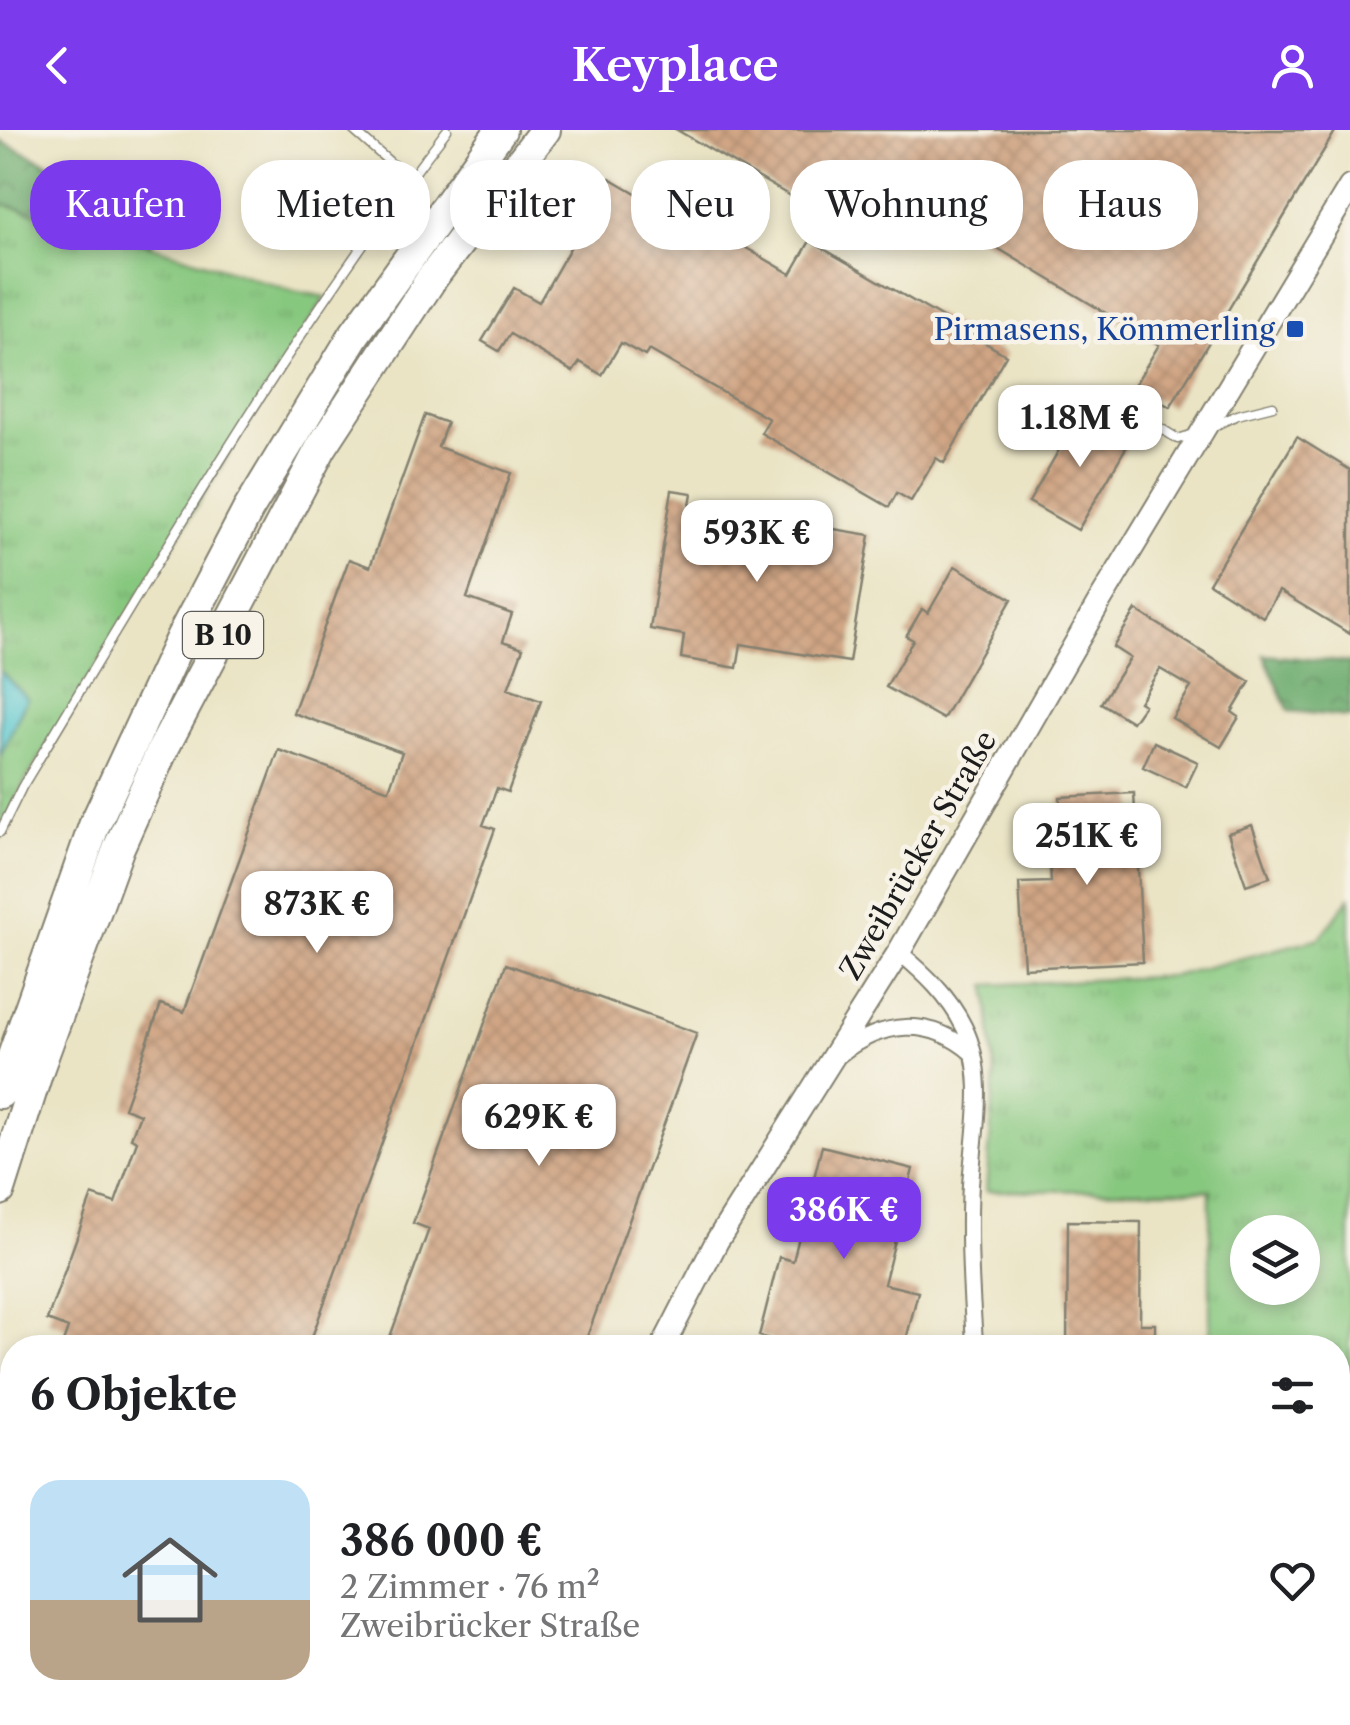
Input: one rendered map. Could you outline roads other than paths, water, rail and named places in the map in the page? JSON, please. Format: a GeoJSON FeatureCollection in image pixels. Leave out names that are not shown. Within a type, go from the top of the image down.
{"type":"FeatureCollection","features":[{"type":"Feature","properties":{"kind":"highway","name":"B 10"},"geometry":{"type":"LineString","coordinates":[[0,1093],[94,826],[189,622],[248,510],[354,335],[501,130]]}},
{"type":"Feature","properties":{"kind":"highway","name":"B 10"},"geometry":{"type":"LineString","coordinates":[[0,1190],[39,1067],[112,866],[162,751],[321,448],[432,278],[545,130]]}},
{"type":"Feature","properties":{"kind":"street","name":"Zweibrücker Straße"},"geometry":{"type":"LineString","coordinates":[[669,1335],[717,1240],[899,952],[1100,602],[1350,187]]}},
{"type":"Feature","properties":{"kind":"street"},"geometry":{"type":"LineString","coordinates":[[899,952],[950,1003],[973,1054],[977,1082],[970,1242],[974,1335]]}},
{"type":"Feature","properties":{"kind":"street"},"geometry":{"type":"LineString","coordinates":[[832,1060],[867,1037],[898,1027],[937,1031],[955,1038],[973,1054]]}},
{"type":"Feature","properties":{"kind":"lane"},"geometry":{"type":"LineString","coordinates":[[353,130],[387,160]]}},
{"type":"Feature","properties":{"kind":"lane"},"geometry":{"type":"LineString","coordinates":[[423,160],[446,130]]}},
{"type":"Feature","properties":{"kind":"lane"},"geometry":{"type":"LineString","coordinates":[[0,832],[22,787],[199,492],[359,250]]}},
{"type":"Feature","properties":{"kind":"lane"},"geometry":{"type":"LineString","coordinates":[[1131,410],[1178,440],[1237,415],[1273,406]]}},
{"type":"Feature","properties":{"kind":"water"},"geometry":{"type":"Polygon","coordinates":[[[0,671],[27,698],[0,756],[0,671]]]}},
{"type":"Feature","properties":{"kind":"place","name":"Pirmasens, Kömmerling"},"geometry":{"type":"Point","coordinates":[1295,329]}}]}
